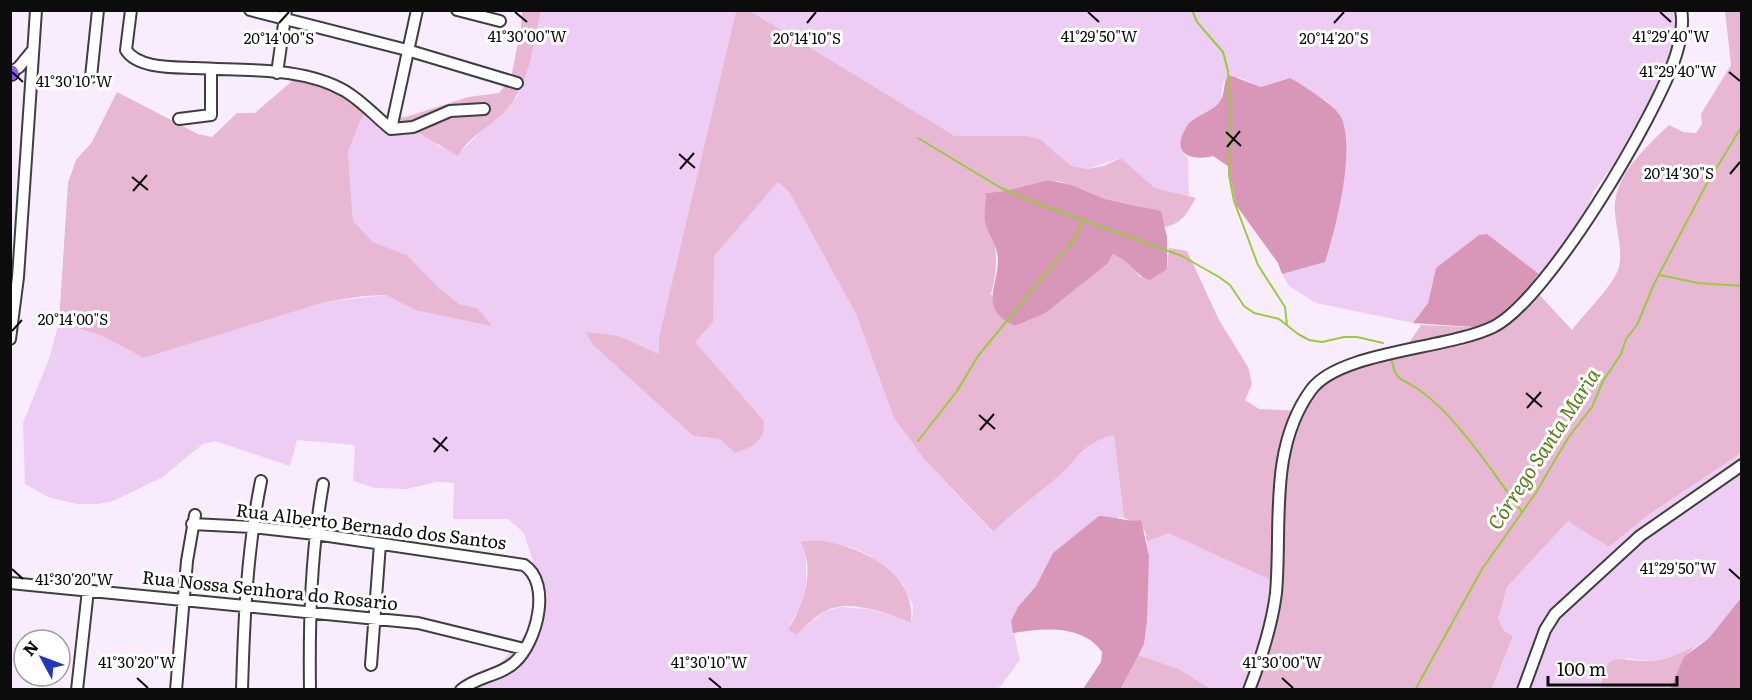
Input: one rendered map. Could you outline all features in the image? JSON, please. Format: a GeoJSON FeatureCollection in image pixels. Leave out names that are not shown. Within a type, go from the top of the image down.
{"type":"FeatureCollection","features":[{"type":"Feature","properties":{"kind":"street"},"geometry":{"type":"LineString","coordinates":[[10,339],[19,268],[36,10]]}},
{"type":"Feature","properties":{"kind":"street"},"geometry":{"type":"LineString","coordinates":[[91,78],[98,10]]}},
{"type":"Feature","properties":{"kind":"street"},"geometry":{"type":"LineString","coordinates":[[131,10],[126,51],[130,56],[163,66],[277,72],[315,79],[340,89],[391,129],[412,128],[450,111],[484,109]]}},
{"type":"Feature","properties":{"kind":"street"},"geometry":{"type":"LineString","coordinates":[[250,10],[286,15],[517,83]]}},
{"type":"Feature","properties":{"kind":"street"},"geometry":{"type":"LineString","coordinates":[[391,129],[417,10]]}},
{"type":"Feature","properties":{"kind":"street"},"geometry":{"type":"LineString","coordinates":[[457,10],[500,21]]}},
{"type":"Feature","properties":{"kind":"street"},"geometry":{"type":"LineString","coordinates":[[1249,690],[1274,609],[1279,497],[1287,445],[1311,390],[1336,370],[1483,332],[1501,322],[1522,305],[1548,276],[1580,230],[1655,103],[1677,54],[1683,19],[1681,10]]}},
{"type":"Feature","properties":{"kind":"street"},"geometry":{"type":"LineString","coordinates":[[277,72],[286,15]]}},
{"type":"Feature","properties":{"kind":"street"},"geometry":{"type":"LineString","coordinates":[[11,73],[33,50]]}},
{"type":"Feature","properties":{"kind":"street"},"geometry":{"type":"LineString","coordinates":[[179,119],[211,115],[211,69]]}},
{"type":"Feature","properties":{"kind":"street"},"geometry":{"type":"LineString","coordinates":[[1523,690],[1545,630],[1555,614],[1640,537],[1742,465]]}},
{"type":"Feature","properties":{"kind":"street"},"geometry":{"type":"LineString","coordinates":[[242,690],[244,608],[252,527],[261,481]]}},
{"type":"Feature","properties":{"kind":"street"},"geometry":{"type":"LineString","coordinates":[[310,690],[309,613],[315,534],[323,484]]}},
{"type":"Feature","properties":{"kind":"street","name":"Rua Alberto Bernado dos Santos"},"geometry":{"type":"LineString","coordinates":[[186,600],[187,561],[194,520],[315,534],[515,562],[531,570],[537,578],[540,594],[536,622],[524,649]]}},
{"type":"Feature","properties":{"kind":"street"},"geometry":{"type":"LineString","coordinates":[[371,664],[380,544]]}},
{"type":"Feature","properties":{"kind":"street","name":"Rua Nossa Senhora do Rosario"},"geometry":{"type":"LineString","coordinates":[[10,582],[244,608],[431,624],[524,649]]}},
{"type":"Feature","properties":{"kind":"street"},"geometry":{"type":"LineString","coordinates":[[77,690],[88,590]]}},
{"type":"Feature","properties":{"kind":"street"},"geometry":{"type":"LineString","coordinates":[[176,690],[186,600]]}},
{"type":"Feature","properties":{"kind":"street"},"geometry":{"type":"LineString","coordinates":[[461,690],[507,668],[524,649]]}},
{"type":"Feature","properties":{"kind":"shaded area"},"geometry":{"type":"Polygon","coordinates":[[[1680,10],[1670,62],[1631,141],[1594,191],[1578,228],[1558,253],[1539,274],[1487,234],[1436,268],[1428,303],[1413,323],[1316,303],[1289,286],[1282,274],[1326,261],[1328,102],[1290,78],[1261,87],[1239,77],[1223,82],[1221,100],[1211,110],[1193,120],[1183,153],[1188,158],[1189,197],[1155,188],[1121,158],[1087,169],[1071,167],[1041,140],[955,136],[750,11],[1680,10]]]}},
{"type":"Feature","properties":{"kind":"shaded area"},"geometry":{"type":"Polygon","coordinates":[[[522,11],[541,11],[529,64],[520,89],[505,111],[467,143],[458,156],[393,118],[406,117],[468,97],[499,93],[511,78],[522,11]]]}},
{"type":"Feature","properties":{"kind":"shaded area"},"geometry":{"type":"Polygon","coordinates":[[[541,11],[736,11],[659,337],[659,354],[619,336],[593,345],[693,436],[720,439],[764,421],[694,342],[713,322],[713,256],[778,182],[789,192],[856,314],[894,418],[924,459],[992,532],[1014,510],[1062,472],[1095,440],[1114,435],[1124,518],[1118,517],[1053,553],[1036,586],[1018,607],[1011,621],[1020,660],[1000,687],[994,689],[473,689],[489,677],[525,634],[535,617],[543,581],[537,574],[524,533],[508,519],[453,519],[454,483],[437,482],[406,489],[375,488],[353,481],[355,445],[297,440],[290,466],[215,441],[203,444],[161,478],[113,501],[98,504],[77,504],[48,497],[25,484],[23,423],[50,356],[59,322],[102,336],[144,358],[325,302],[386,295],[415,310],[477,308],[459,304],[439,288],[407,255],[373,242],[360,230],[353,221],[348,152],[361,119],[370,108],[428,137],[440,147],[459,153],[517,97],[531,56],[541,11]],[[817,540],[800,543],[806,552],[806,584],[802,604],[788,628],[796,634],[825,611],[841,607],[868,609],[912,621],[913,606],[903,585],[869,555],[850,547],[817,540]]]}},
{"type":"Feature","properties":{"kind":"shaded area"},"geometry":{"type":"Polygon","coordinates":[[[736,11],[750,11],[955,136],[1027,136],[1041,140],[1071,166],[1087,169],[1104,166],[1121,158],[1155,188],[1196,198],[1181,219],[1166,227],[1144,207],[1105,199],[1062,182],[1049,180],[1005,191],[986,193],[996,256],[991,294],[1015,326],[1044,314],[1112,254],[1126,259],[1140,277],[1167,269],[1169,248],[1187,251],[1219,320],[1248,367],[1252,384],[1245,400],[1259,409],[1301,411],[1330,376],[1400,356],[1421,325],[1489,328],[1533,288],[1572,330],[1605,291],[1619,267],[1620,253],[1615,212],[1619,187],[1625,175],[1641,153],[1669,125],[1683,132],[1696,133],[1702,124],[1701,114],[1731,65],[1725,11],[1741,11],[1741,453],[1648,515],[1609,547],[1568,521],[1507,587],[1498,619],[1504,631],[1513,636],[1492,689],[1246,689],[1267,625],[1275,582],[1168,533],[1147,542],[1145,531],[1134,522],[1124,518],[1114,435],[1097,441],[1085,449],[1063,472],[993,532],[924,459],[894,418],[856,314],[789,192],[778,182],[714,256],[713,322],[695,342],[764,421],[762,434],[756,443],[735,453],[720,439],[693,436],[593,345],[586,332],[619,336],[659,354],[659,337],[736,11]]]}},
{"type":"Feature","properties":{"kind":"shaded area"},"geometry":{"type":"Polygon","coordinates":[[[1229,75],[1261,87],[1290,78],[1326,102],[1341,117],[1346,148],[1343,189],[1325,262],[1282,274],[1278,263],[1236,205],[1228,166],[1213,156],[1196,158],[1181,149],[1182,135],[1187,126],[1217,105],[1223,95],[1225,81],[1229,75]]]}},
{"type":"Feature","properties":{"kind":"shaded area"},"geometry":{"type":"Polygon","coordinates":[[[308,76],[370,108],[361,119],[348,152],[353,221],[373,242],[407,255],[439,288],[459,304],[477,308],[492,326],[415,310],[386,295],[364,296],[325,302],[144,358],[102,336],[59,322],[68,183],[76,160],[92,142],[117,92],[198,134],[212,137],[237,113],[255,113],[292,81],[308,76]]]}},
{"type":"Feature","properties":{"kind":"shaded area"},"geometry":{"type":"Polygon","coordinates":[[[1049,180],[1071,185],[1105,199],[1161,211],[1167,237],[1167,269],[1150,280],[1139,274],[1124,260],[1112,254],[1108,263],[1044,314],[1015,326],[1003,319],[996,311],[993,302],[998,263],[996,248],[985,221],[986,193],[1005,191],[1049,180]]]}},
{"type":"Feature","properties":{"kind":"shaded area"},"geometry":{"type":"Polygon","coordinates":[[[1487,234],[1539,274],[1535,278],[1539,281],[1511,311],[1489,328],[1413,323],[1428,303],[1436,268],[1479,235],[1487,234]]]}},
{"type":"Feature","properties":{"kind":"shaded area"},"geometry":{"type":"Polygon","coordinates":[[[1741,453],[1741,598],[1709,638],[1695,647],[1668,658],[1650,661],[1624,658],[1603,672],[1600,689],[1492,690],[1513,636],[1504,631],[1498,619],[1507,587],[1568,520],[1609,547],[1648,515],[1741,453]]]}},
{"type":"Feature","properties":{"kind":"shaded area"},"geometry":{"type":"Polygon","coordinates":[[[1099,516],[1132,521],[1141,520],[1149,556],[1144,644],[1121,689],[1083,689],[1101,662],[1102,652],[1094,643],[1073,632],[1061,630],[1013,633],[1011,621],[1018,607],[1036,586],[1053,553],[1099,516]]]}},
{"type":"Feature","properties":{"kind":"shaded area"},"geometry":{"type":"Polygon","coordinates":[[[1168,533],[1275,582],[1267,625],[1246,689],[1211,689],[1179,669],[1138,655],[1144,644],[1149,556],[1147,542],[1168,533]]]}},
{"type":"Feature","properties":{"kind":"shaded area"},"geometry":{"type":"Polygon","coordinates":[[[817,540],[851,548],[867,555],[895,575],[910,604],[911,622],[868,609],[846,606],[835,607],[821,613],[796,635],[788,629],[799,610],[806,586],[807,563],[800,542],[817,540]]]}},
{"type":"Feature","properties":{"kind":"shaded area"},"geometry":{"type":"Polygon","coordinates":[[[1741,598],[1741,689],[1670,689],[1684,657],[1709,638],[1741,598]]]}},
{"type":"Feature","properties":{"kind":"shaded area"},"geometry":{"type":"Polygon","coordinates":[[[1695,647],[1684,658],[1670,689],[1600,690],[1606,667],[1610,662],[1622,659],[1656,661],[1695,647]]]}},
{"type":"Feature","properties":{"kind":"shaded area"},"geometry":{"type":"Polygon","coordinates":[[[1138,655],[1179,669],[1211,689],[1121,690],[1138,655]]]}},
{"type":"Feature","properties":{"kind":"waterway"},"geometry":{"type":"LineString","coordinates":[[1192,10],[1197,22],[1223,52],[1228,71],[1229,175],[1234,201],[1258,265],[1285,307],[1287,325]]}},
{"type":"Feature","properties":{"kind":"waterway","name":"Córrego Santa Maria"},"geometry":{"type":"LineString","coordinates":[[1415,690],[1482,569],[1535,494],[1568,438],[1592,407],[1603,381],[1621,354],[1626,339],[1637,325],[1654,284],[1705,187],[1742,126]]}},
{"type":"Feature","properties":{"kind":"waterway"},"geometry":{"type":"LineString","coordinates":[[918,138],[1001,188],[1033,202],[1182,256],[1230,285],[1244,306],[1254,313],[1279,319],[1309,340],[1322,342],[1344,337],[1357,337],[1383,343]]}},
{"type":"Feature","properties":{"kind":"waterway"},"geometry":{"type":"LineString","coordinates":[[918,441],[957,391],[978,356],[1075,238],[1083,220]]}},
{"type":"Feature","properties":{"kind":"waterway"},"geometry":{"type":"LineString","coordinates":[[1660,275],[1698,283],[1742,286]]}},
{"type":"Feature","properties":{"kind":"waterway"},"geometry":{"type":"LineString","coordinates":[[1391,357],[1397,375],[1418,389],[1447,414],[1474,446],[1522,512]]}}]}
